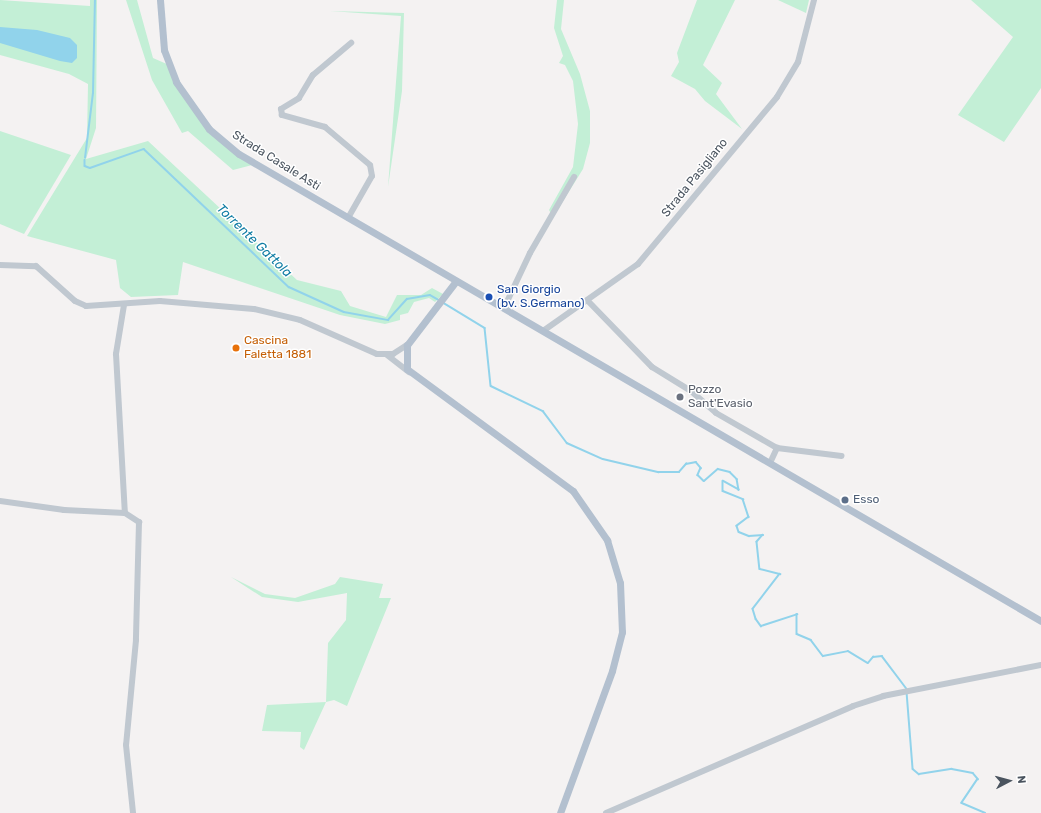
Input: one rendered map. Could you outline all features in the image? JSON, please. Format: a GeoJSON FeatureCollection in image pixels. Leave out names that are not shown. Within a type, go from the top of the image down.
{"type":"FeatureCollection","features":[{"type":"Feature","properties":{"kind":"main road","name":"Strada Casale Asti"},"geometry":{"type":"LineString","coordinates":[[160,0],[161,32],[169,65],[187,99],[205,124],[239,154],[1041,621]]}},
{"type":"Feature","properties":{"kind":"main road"},"geometry":{"type":"LineString","coordinates":[[456,281],[407,345],[409,372],[563,480],[596,520],[616,562],[623,609],[622,632],[612,671],[560,813]]}},
{"type":"Feature","properties":{"kind":"street","name":"Strada Pasigliano"},"geometry":{"type":"LineString","coordinates":[[543,331],[588,301],[638,264],[786,86],[798,62],[814,0]]}},
{"type":"Feature","properties":{"kind":"street"},"geometry":{"type":"LineString","coordinates":[[348,218],[372,176],[370,165],[326,127],[282,115],[281,109],[299,98],[313,75],[351,43]]}},
{"type":"Feature","properties":{"kind":"street"},"geometry":{"type":"LineString","coordinates":[[504,308],[530,253],[574,177]]}},
{"type":"Feature","properties":{"kind":"street"},"geometry":{"type":"LineString","coordinates":[[0,265],[36,266],[75,301],[86,306],[124,305],[160,301],[254,308],[300,320],[370,351],[387,355],[409,372]]}},
{"type":"Feature","properties":{"kind":"street"},"geometry":{"type":"LineString","coordinates":[[588,301],[652,367],[691,391],[716,413],[777,448],[842,456]]}},
{"type":"Feature","properties":{"kind":"street"},"geometry":{"type":"LineString","coordinates":[[124,305],[116,354],[125,513]]}},
{"type":"Feature","properties":{"kind":"street"},"geometry":{"type":"LineString","coordinates":[[387,355],[407,345]]}},
{"type":"Feature","properties":{"kind":"street"},"geometry":{"type":"LineString","coordinates":[[770,463],[777,448]]}},
{"type":"Feature","properties":{"kind":"street"},"geometry":{"type":"LineString","coordinates":[[0,501],[64,510],[125,513],[140,522],[141,538],[126,745],[133,813]]}},
{"type":"Feature","properties":{"kind":"street"},"geometry":{"type":"LineString","coordinates":[[606,813],[853,706],[900,693],[1041,665]]}},
{"type":"Feature","properties":{"kind":"green space"},"geometry":{"type":"Polygon","coordinates":[[[0,0],[90,6],[90,0],[97,0],[96,128],[86,159],[148,141],[297,280],[341,291],[350,306],[386,317],[397,295],[421,295],[432,288],[443,294],[435,302],[429,298],[414,302],[408,313],[400,315],[400,320],[385,324],[340,315],[183,262],[178,295],[131,297],[120,288],[116,260],[27,236],[87,138],[88,84],[69,74],[0,55],[0,0]]]}},
{"type":"Feature","properties":{"kind":"green space"},"geometry":{"type":"Polygon","coordinates":[[[126,0],[137,0],[153,58],[169,65],[209,129],[256,164],[233,170],[188,131],[182,133],[152,80],[126,0]]]}},
{"type":"Feature","properties":{"kind":"green space"},"geometry":{"type":"Polygon","coordinates":[[[557,0],[564,0],[561,29],[580,74],[590,111],[590,143],[583,169],[553,217],[549,210],[573,167],[578,124],[573,81],[565,65],[559,63],[563,56],[554,28],[557,0]]]}},
{"type":"Feature","properties":{"kind":"green space"},"geometry":{"type":"Polygon","coordinates":[[[697,0],[735,0],[703,65],[722,83],[716,94],[742,129],[705,101],[695,89],[671,76],[679,62],[677,53],[697,0]]]}},
{"type":"Feature","properties":{"kind":"green space"},"geometry":{"type":"Polygon","coordinates":[[[778,0],[809,0],[806,13],[778,0]]]}},
{"type":"Feature","properties":{"kind":"green space"},"geometry":{"type":"Polygon","coordinates":[[[971,0],[1041,0],[1041,88],[1004,142],[958,115],[1013,37],[971,0]]]}},
{"type":"Feature","properties":{"kind":"green space"},"geometry":{"type":"Polygon","coordinates":[[[330,11],[404,13],[402,91],[388,187],[401,16],[330,11]]]}},
{"type":"Feature","properties":{"kind":"green space"},"geometry":{"type":"Polygon","coordinates":[[[0,131],[71,155],[24,234],[0,224],[0,131]]]}},
{"type":"Feature","properties":{"kind":"green space"},"geometry":{"type":"Polygon","coordinates":[[[231,577],[265,594],[295,598],[335,584],[340,577],[383,584],[379,598],[391,598],[347,706],[334,700],[326,702],[328,643],[346,620],[347,593],[298,602],[262,597],[231,577]]]}},
{"type":"Feature","properties":{"kind":"green space"},"geometry":{"type":"Polygon","coordinates":[[[326,702],[304,750],[300,747],[301,732],[262,731],[267,705],[326,702]]]}},
{"type":"Feature","properties":{"kind":"water"},"geometry":{"type":"Polygon","coordinates":[[[0,27],[37,30],[70,38],[77,45],[77,58],[72,63],[60,61],[0,43],[0,27]]]}},
{"type":"Feature","properties":{"kind":"waterway","name":"Torrente Gattola"},"geometry":{"type":"LineString","coordinates":[[85,158],[93,93],[95,0]]}},
{"type":"Feature","properties":{"kind":"waterway","name":"Torrente Gattola"},"geometry":{"type":"LineString","coordinates":[[85,160],[85,166],[90,168],[144,149],[289,287],[344,312],[388,320],[407,299],[430,295],[439,300]]}},
{"type":"Feature","properties":{"kind":"waterway","name":"Torrente Gattola"},"geometry":{"type":"LineString","coordinates":[[442,302],[485,328],[491,386],[543,411],[567,443],[603,459],[658,472],[679,472],[686,464],[696,462],[701,468],[698,475],[704,481],[718,469],[730,472],[737,479],[739,490],[723,481],[723,491],[743,499],[749,517],[737,526],[739,532],[749,536],[763,535],[757,542],[760,569],[780,574],[753,609],[756,619],[761,626],[797,614],[797,634],[811,640],[823,656],[848,651],[868,663],[873,657],[882,656],[907,689]]}},
{"type":"Feature","properties":{"kind":"waterway","name":"Torrente Gattola"},"geometry":{"type":"LineString","coordinates":[[907,692],[913,769],[919,774],[952,769],[973,773],[978,779],[962,803],[985,813]]}},
{"type":"Feature","properties":{"kind":"place","name":"San Giorgio (bv. S.Germano)"},"geometry":{"type":"Point","coordinates":[489,297]}},
{"type":"Feature","properties":{"kind":"place","name":"Cascina Faletta 1881"},"geometry":{"type":"Point","coordinates":[236,348]}},
{"type":"Feature","properties":{"kind":"place","name":"Pozzo Sant'Evasio"},"geometry":{"type":"Point","coordinates":[680,397]}},
{"type":"Feature","properties":{"kind":"place","name":"Esso"},"geometry":{"type":"Point","coordinates":[845,500]}}]}
